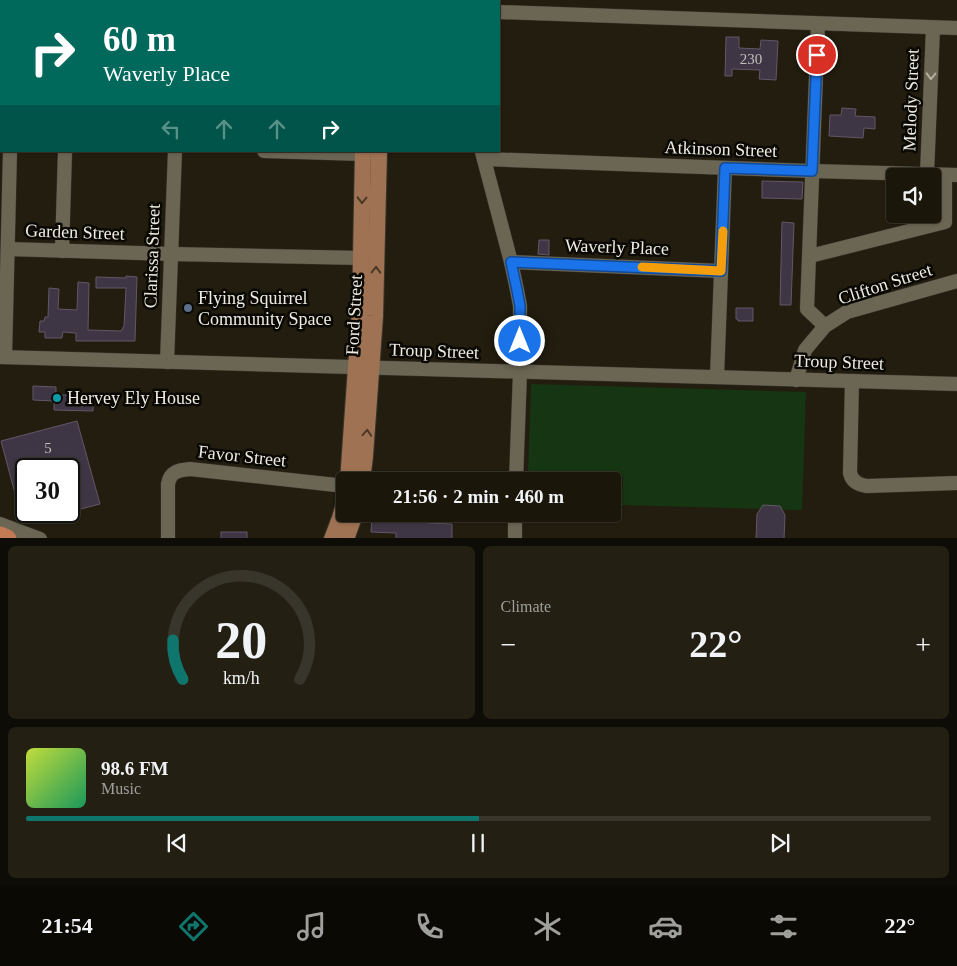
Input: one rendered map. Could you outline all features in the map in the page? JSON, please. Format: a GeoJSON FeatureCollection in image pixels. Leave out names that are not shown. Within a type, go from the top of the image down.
{"type":"FeatureCollection","features":[{"type":"Feature","properties":{"kind":"highway"},"geometry":{"type":"LineString","coordinates":[[0,536],[7,538]]}},
{"type":"Feature","properties":{"kind":"main road","name":"Ford Street"},"geometry":{"type":"LineString","coordinates":[[362,472],[364,367],[360,310],[361,258],[368,152]]}},
{"type":"Feature","properties":{"kind":"main road","name":"Ford Street"},"geometry":{"type":"LineString","coordinates":[[349,472],[375,300],[368,152]]}},
{"type":"Feature","properties":{"kind":"main road"},"geometry":{"type":"LineString","coordinates":[[332,538],[338,522]]}},
{"type":"Feature","properties":{"kind":"main road"},"geometry":{"type":"LineString","coordinates":[[346,538],[352,522]]}},
{"type":"Feature","properties":{"kind":"street"},"geometry":{"type":"LineString","coordinates":[[500,12],[957,28]]}},
{"type":"Feature","properties":{"kind":"street"},"geometry":{"type":"LineString","coordinates":[[818,24],[807,309],[825,326]]}},
{"type":"Feature","properties":{"kind":"street","name":"Melody Street"},"geometry":{"type":"LineString","coordinates":[[927,168],[932,28]]}},
{"type":"Feature","properties":{"kind":"street"},"geometry":{"type":"LineString","coordinates":[[2,357],[8,249],[10,152]]}},
{"type":"Feature","properties":{"kind":"street"},"geometry":{"type":"LineString","coordinates":[[62,251],[65,152]]}},
{"type":"Feature","properties":{"kind":"street","name":"Clarissa Street"},"geometry":{"type":"LineString","coordinates":[[167,362],[175,152]]}},
{"type":"Feature","properties":{"kind":"street"},"geometry":{"type":"LineString","coordinates":[[483,155],[511,262],[520,306],[516,472]]}},
{"type":"Feature","properties":{"kind":"street","name":"Atkinson Street"},"geometry":{"type":"LineString","coordinates":[[483,155],[725,168],[886,173]]}},
{"type":"Feature","properties":{"kind":"street"},"geometry":{"type":"LineString","coordinates":[[717,378],[725,168]]}},
{"type":"Feature","properties":{"kind":"street"},"geometry":{"type":"LineString","coordinates":[[810,256],[945,222],[951,175]]}},
{"type":"Feature","properties":{"kind":"street","name":"Garden Street"},"geometry":{"type":"LineString","coordinates":[[8,249],[171,254]]}},
{"type":"Feature","properties":{"kind":"street"},"geometry":{"type":"LineString","coordinates":[[171,254],[361,258]]}},
{"type":"Feature","properties":{"kind":"street","name":"Waverly Place"},"geometry":{"type":"LineString","coordinates":[[511,262],[721,271]]}},
{"type":"Feature","properties":{"kind":"street","name":"Clifton Street"},"geometry":{"type":"LineString","coordinates":[[796,380],[805,350],[825,326],[846,312],[957,280]]}},
{"type":"Feature","properties":{"kind":"street","name":"Troup Street"},"geometry":{"type":"LineString","coordinates":[[2,357],[957,384]]}},
{"type":"Feature","properties":{"kind":"street"},"geometry":{"type":"LineString","coordinates":[[852,381],[850,473],[853,480],[867,486],[957,483]]}},
{"type":"Feature","properties":{"kind":"street","name":"Favor Street"},"geometry":{"type":"LineString","coordinates":[[168,538],[168,484],[169,479],[175,472],[190,469],[336,485]]}},
{"type":"Feature","properties":{"kind":"street"},"geometry":{"type":"LineString","coordinates":[[514,538],[515,522]]}},
{"type":"Feature","properties":{"kind":"street"},"geometry":{"type":"LineString","coordinates":[[0,524],[40,538]]}},
{"type":"Feature","properties":{"kind":"green space"},"geometry":{"type":"Polygon","coordinates":[[[531,384],[806,392],[802,510],[622,505],[623,477],[621,477],[621,472],[528,472],[531,384]]]}},
{"type":"Feature","properties":{"kind":"building"},"geometry":{"type":"Polygon","coordinates":[[[726,37],[739,37],[739,48],[760,49],[761,40],[778,41],[776,80],[759,79],[760,70],[732,69],[732,76],[725,76],[726,37]]]}},
{"type":"Feature","properties":{"kind":"building"},"geometry":{"type":"Polygon","coordinates":[[[842,108],[856,109],[855,116],[875,117],[875,129],[864,128],[863,138],[829,136],[830,115],[841,115],[842,108]]]}},
{"type":"Feature","properties":{"kind":"building"},"geometry":{"type":"Polygon","coordinates":[[[762,181],[803,182],[802,199],[762,198],[762,181]]]}},
{"type":"Feature","properties":{"kind":"building"},"geometry":{"type":"Polygon","coordinates":[[[782,222],[794,223],[791,305],[780,305],[782,222]]]}},
{"type":"Feature","properties":{"kind":"building"},"geometry":{"type":"Polygon","coordinates":[[[539,240],[549,240],[549,255],[538,254],[539,240]]]}},
{"type":"Feature","properties":{"kind":"building"},"geometry":{"type":"Polygon","coordinates":[[[126,276],[137,277],[135,341],[76,341],[76,333],[63,332],[62,338],[45,338],[45,332],[39,332],[40,321],[44,321],[45,317],[48,317],[49,288],[59,289],[58,309],[77,310],[78,282],[89,283],[88,330],[121,331],[124,326],[126,288],[96,288],[96,277],[126,278],[126,276]]]}},
{"type":"Feature","properties":{"kind":"building"},"geometry":{"type":"Polygon","coordinates":[[[736,308],[753,308],[753,321],[738,321],[736,319],[736,308]]]}},
{"type":"Feature","properties":{"kind":"building","name":"Hervey Ely House"},"geometry":{"type":"Polygon","coordinates":[[[33,386],[56,387],[56,395],[82,395],[82,401],[93,402],[93,411],[54,410],[54,401],[33,400],[33,386]]]}},
{"type":"Feature","properties":{"kind":"building"},"geometry":{"type":"Polygon","coordinates":[[[77,421],[100,504],[80,509],[80,458],[15,458],[15,493],[1,441],[77,421]]]}},
{"type":"Feature","properties":{"kind":"building"},"geometry":{"type":"Polygon","coordinates":[[[763,505],[780,506],[785,515],[784,538],[756,538],[757,514],[763,505]]]}},
{"type":"Feature","properties":{"kind":"building"},"geometry":{"type":"Polygon","coordinates":[[[372,522],[452,524],[452,538],[396,538],[396,533],[371,532],[372,522]]]}},
{"type":"Feature","properties":{"kind":"building"},"geometry":{"type":"Polygon","coordinates":[[[221,532],[247,532],[247,538],[221,538],[221,532]]]}},
{"type":"Feature","properties":{"kind":"slow traffic"},"geometry":{"type":"LineString","coordinates":[[642,267],[721,271],[723,231]]}},
{"type":"Feature","properties":{"kind":"place","name":"Flying Squirrel Community Space"},"geometry":{"type":"Point","coordinates":[188,308]}},
{"type":"Feature","properties":{"kind":"place","name":"Hervey Ely House"},"geometry":{"type":"Point","coordinates":[57,398]}},
{"type":"Feature","properties":{"kind":"route"},"geometry":{"type":"LineString","coordinates":[[520,341],[520,306],[511,262],[721,271],[725,168],[812,171],[817,55]]}}]}
